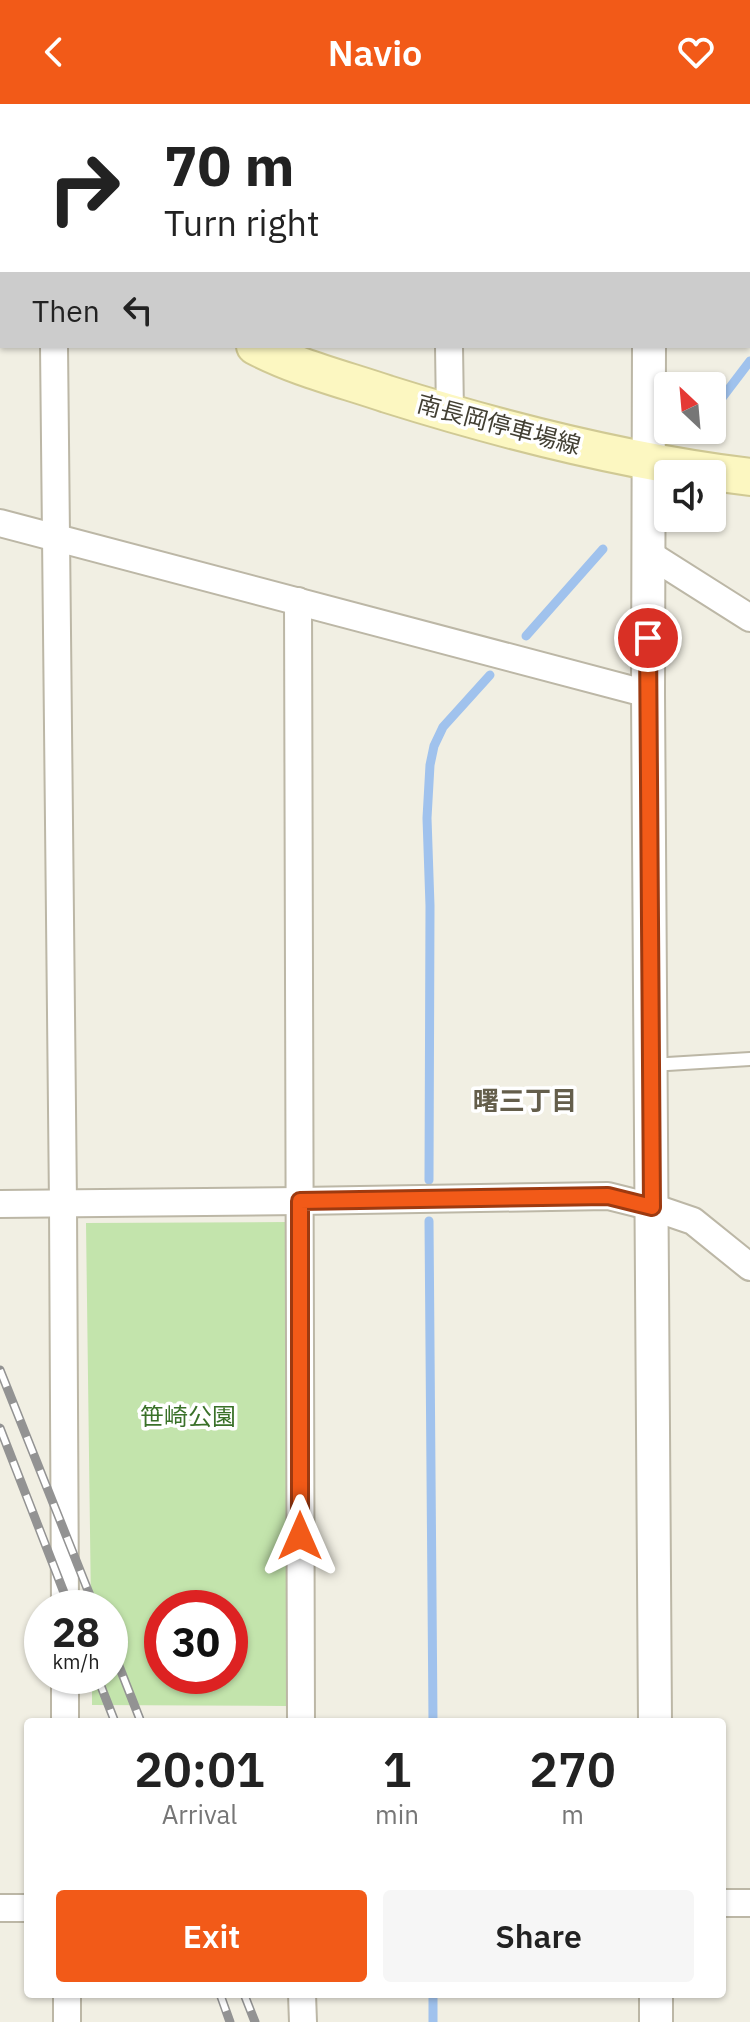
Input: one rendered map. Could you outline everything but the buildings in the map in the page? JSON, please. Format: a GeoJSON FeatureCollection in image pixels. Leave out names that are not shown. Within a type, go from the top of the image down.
{"type":"FeatureCollection","features":[{"type":"Feature","properties":{"kind":"main road","name":"南長岡停車場線"},"geometry":{"type":"LineString","coordinates":[[274,351],[450,414],[545,439],[750,477]]}},
{"type":"Feature","properties":{"kind":"street"},"geometry":{"type":"LineString","coordinates":[[54,348],[65,1590]]}},
{"type":"Feature","properties":{"kind":"street"},"geometry":{"type":"LineString","coordinates":[[449,348],[450,414]]}},
{"type":"Feature","properties":{"kind":"street"},"geometry":{"type":"LineString","coordinates":[[649,348],[648,694],[655,1718]]}},
{"type":"Feature","properties":{"kind":"street"},"geometry":{"type":"LineString","coordinates":[[0,523],[648,694]]}},
{"type":"Feature","properties":{"kind":"street"},"geometry":{"type":"LineString","coordinates":[[649,554],[750,618]]}},
{"type":"Feature","properties":{"kind":"street"},"geometry":{"type":"LineString","coordinates":[[298,601],[301,1718]]}},
{"type":"Feature","properties":{"kind":"street"},"geometry":{"type":"LineString","coordinates":[[0,1204],[608,1196],[693,1221],[750,1267]]}},
{"type":"Feature","properties":{"kind":"street"},"geometry":{"type":"LineString","coordinates":[[65,1694],[65,1718]]}},
{"type":"Feature","properties":{"kind":"street"},"geometry":{"type":"LineString","coordinates":[[726,1903],[750,1903]]}},
{"type":"Feature","properties":{"kind":"street"},"geometry":{"type":"LineString","coordinates":[[0,1908],[24,1908]]}},
{"type":"Feature","properties":{"kind":"street"},"geometry":{"type":"LineString","coordinates":[[67,1998],[67,2022]]}},
{"type":"Feature","properties":{"kind":"street"},"geometry":{"type":"LineString","coordinates":[[302,1998],[303,2022]]}},
{"type":"Feature","properties":{"kind":"street"},"geometry":{"type":"LineString","coordinates":[[656,1998],[656,2022]]}},
{"type":"Feature","properties":{"kind":"lane"},"geometry":{"type":"LineString","coordinates":[[651,1065],[750,1059]]}},
{"type":"Feature","properties":{"kind":"green space","name":"笹崎公園"},"geometry":{"type":"Polygon","coordinates":[[[288,1222],[286,1706],[92,1705],[92,1694],[128,1694],[128,1590],[91,1590],[86,1223],[288,1222]]]}},
{"type":"Feature","properties":{"kind":"waterway"},"geometry":{"type":"LineString","coordinates":[[726,393],[750,361]]}},
{"type":"Feature","properties":{"kind":"waterway"},"geometry":{"type":"LineString","coordinates":[[526,636],[603,549]]}},
{"type":"Feature","properties":{"kind":"waterway"},"geometry":{"type":"LineString","coordinates":[[429,1180],[430,906],[427,818],[430,765],[443,727],[490,675]]}},
{"type":"Feature","properties":{"kind":"waterway"},"geometry":{"type":"LineString","coordinates":[[429,1221],[433,1718]]}},
{"type":"Feature","properties":{"kind":"waterway"},"geometry":{"type":"LineString","coordinates":[[433,1998],[433,2022]]}},
{"type":"Feature","properties":{"kind":"railway"},"geometry":{"type":"LineString","coordinates":[[0,1370],[88,1590]]}},
{"type":"Feature","properties":{"kind":"railway"},"geometry":{"type":"LineString","coordinates":[[0,1428],[63,1590]]}},
{"type":"Feature","properties":{"kind":"railway"},"geometry":{"type":"LineString","coordinates":[[128,1689],[139,1718]]}},
{"type":"Feature","properties":{"kind":"railway"},"geometry":{"type":"LineString","coordinates":[[104,1694],[113,1718]]}},
{"type":"Feature","properties":{"kind":"railway"},"geometry":{"type":"LineString","coordinates":[[221,1998],[230,2022]]}},
{"type":"Feature","properties":{"kind":"railway"},"geometry":{"type":"LineString","coordinates":[[246,1998],[255,2022]]}},
{"type":"Feature","properties":{"kind":"district","name":"曙三丁目"},"geometry":{"type":"Point","coordinates":[525,1100]}},
{"type":"Feature","properties":{"kind":"route"},"geometry":{"type":"LineString","coordinates":[[300,1536],[300,1201],[608,1196],[652,1207],[648,638]]}}]}
